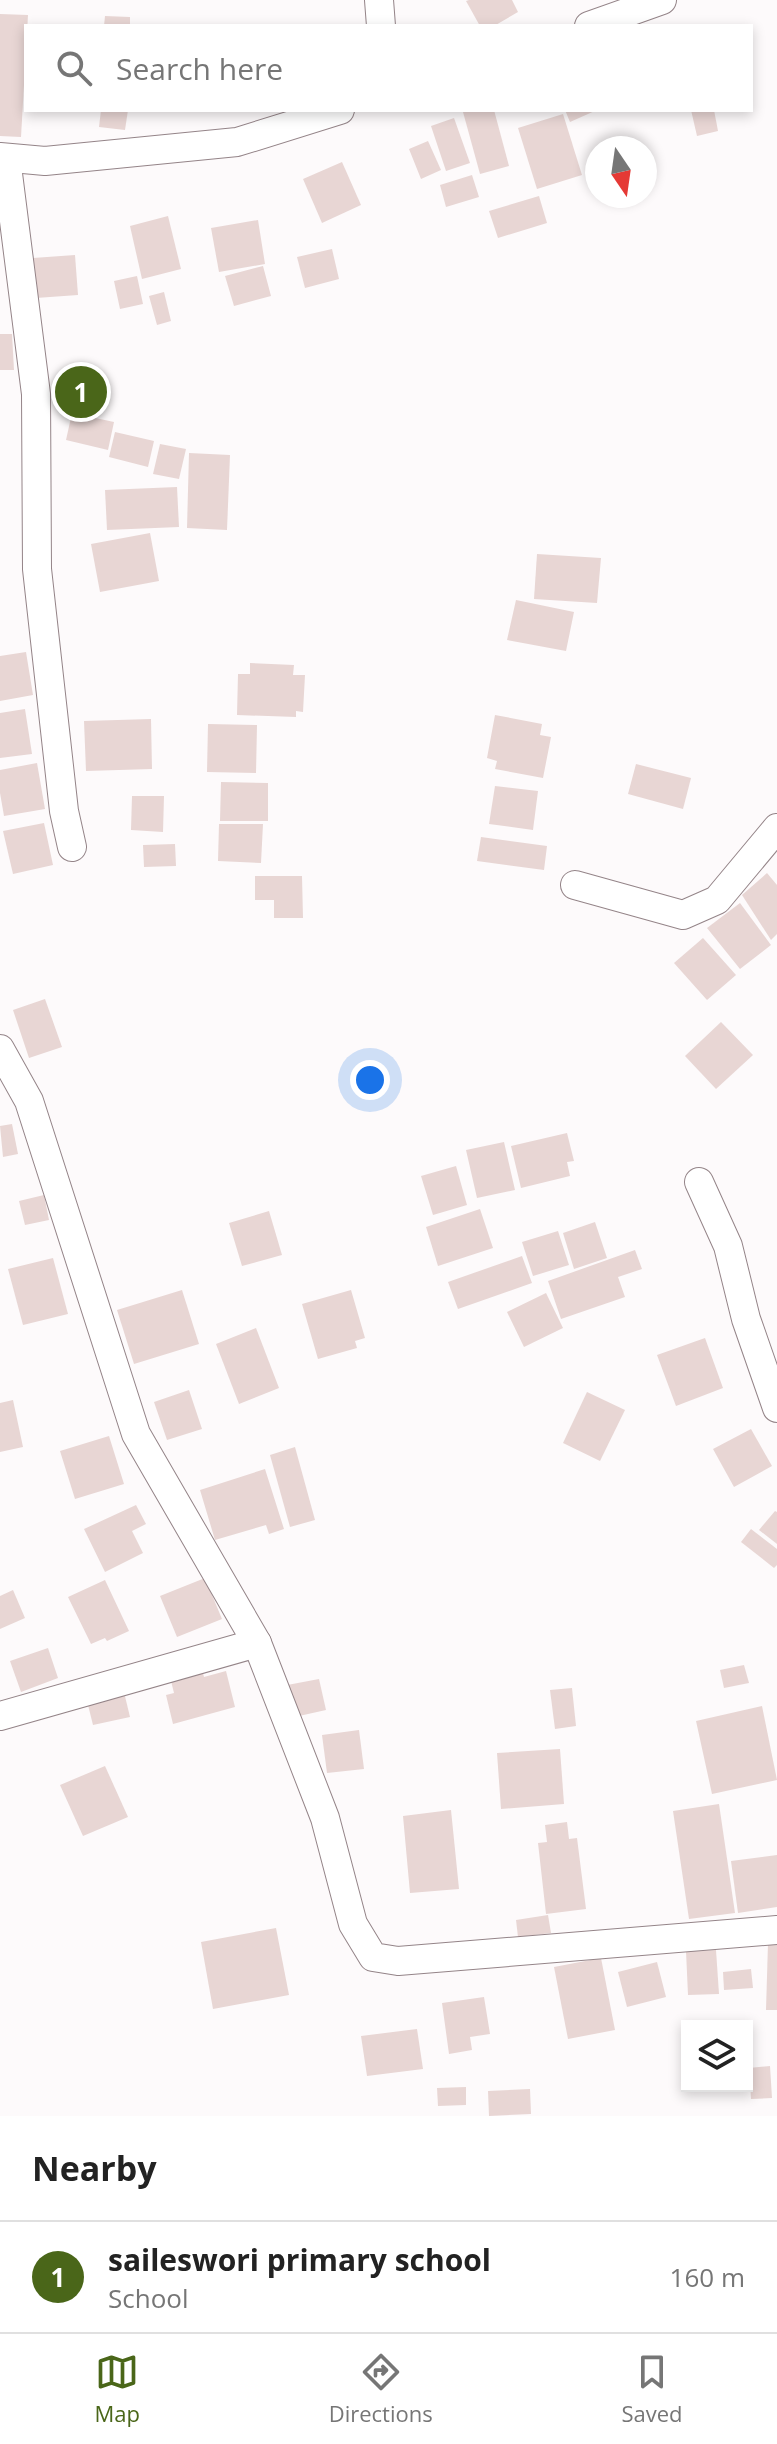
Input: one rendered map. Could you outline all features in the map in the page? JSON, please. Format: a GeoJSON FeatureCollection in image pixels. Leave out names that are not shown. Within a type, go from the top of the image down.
{"type":"FeatureCollection","features":[{"type":"Feature","properties":{"kind":"street"},"geometry":{"type":"LineString","coordinates":[[379,0],[381,24]]}},
{"type":"Feature","properties":{"kind":"street"},"geometry":{"type":"LineString","coordinates":[[595,24],[662,0]]}},
{"type":"Feature","properties":{"kind":"street"},"geometry":{"type":"LineString","coordinates":[[72,847],[64,811],[37,569],[36,394],[3,158],[45,161],[237,142],[334,112]]}},
{"type":"Feature","properties":{"kind":"street"},"geometry":{"type":"LineString","coordinates":[[575,885],[683,915],[717,900],[777,828]]}},
{"type":"Feature","properties":{"kind":"street"},"geometry":{"type":"LineString","coordinates":[[0,1049],[29,1101],[136,1434],[257,1643],[325,1818],[353,1924],[373,1957],[398,1961],[777,1930]]}},
{"type":"Feature","properties":{"kind":"street"},"geometry":{"type":"LineString","coordinates":[[699,1182],[728,1246],[746,1319],[777,1408]]}},
{"type":"Feature","properties":{"kind":"street"},"geometry":{"type":"LineString","coordinates":[[0,1716],[257,1643]]}},
{"type":"Feature","properties":{"kind":"building"},"geometry":{"type":"Polygon","coordinates":[[[512,0],[518,12],[497,24],[479,24],[466,1],[512,0]]]}},
{"type":"Feature","properties":{"kind":"building"},"geometry":{"type":"Polygon","coordinates":[[[0,14],[28,15],[27,24],[24,24],[21,137],[0,136],[0,14]]]}},
{"type":"Feature","properties":{"kind":"building"},"geometry":{"type":"Polygon","coordinates":[[[105,16],[130,17],[130,24],[104,24],[105,16]]]}},
{"type":"Feature","properties":{"kind":"building"},"geometry":{"type":"Polygon","coordinates":[[[101,112],[128,112],[125,130],[99,127],[101,112]]]}},
{"type":"Feature","properties":{"kind":"building"},"geometry":{"type":"Polygon","coordinates":[[[463,112],[495,112],[509,166],[480,174],[463,112]]]}},
{"type":"Feature","properties":{"kind":"building"},"geometry":{"type":"Polygon","coordinates":[[[566,112],[592,112],[570,122],[566,112]]]}},
{"type":"Feature","properties":{"kind":"building"},"geometry":{"type":"Polygon","coordinates":[[[691,112],[714,112],[718,131],[697,136],[691,112]]]}},
{"type":"Feature","properties":{"kind":"building"},"geometry":{"type":"Polygon","coordinates":[[[563,114],[582,175],[537,189],[518,128],[563,114]]]}},
{"type":"Feature","properties":{"kind":"building"},"geometry":{"type":"Polygon","coordinates":[[[454,118],[470,163],[446,171],[431,126],[454,118]]]}},
{"type":"Feature","properties":{"kind":"building"},"geometry":{"type":"Polygon","coordinates":[[[428,141],[441,170],[421,179],[409,149],[428,141]]]}},
{"type":"Feature","properties":{"kind":"building"},"geometry":{"type":"Polygon","coordinates":[[[342,162],[361,205],[322,223],[303,179],[342,162]]]}},
{"type":"Feature","properties":{"kind":"building"},"geometry":{"type":"Polygon","coordinates":[[[472,175],[479,197],[446,207],[440,185],[472,175]]]}},
{"type":"Feature","properties":{"kind":"building"},"geometry":{"type":"Polygon","coordinates":[[[539,196],[547,223],[498,238],[489,211],[539,196]]]}},
{"type":"Feature","properties":{"kind":"building"},"geometry":{"type":"Polygon","coordinates":[[[168,216],[181,269],[142,279],[130,226],[168,216]]]}},
{"type":"Feature","properties":{"kind":"building"},"geometry":{"type":"Polygon","coordinates":[[[258,220],[265,264],[219,272],[211,228],[258,220]]]}},
{"type":"Feature","properties":{"kind":"building"},"geometry":{"type":"Polygon","coordinates":[[[332,249],[339,279],[305,288],[297,257],[332,249]]]}},
{"type":"Feature","properties":{"kind":"building"},"geometry":{"type":"Polygon","coordinates":[[[75,255],[78,295],[36,298],[33,258],[75,255]]]}},
{"type":"Feature","properties":{"kind":"building"},"geometry":{"type":"Polygon","coordinates":[[[263,266],[271,296],[234,306],[225,276],[263,266]]]}},
{"type":"Feature","properties":{"kind":"building"},"geometry":{"type":"Polygon","coordinates":[[[137,276],[143,304],[120,309],[114,281],[137,276]]]}},
{"type":"Feature","properties":{"kind":"building"},"geometry":{"type":"Polygon","coordinates":[[[164,292],[171,321],[157,325],[149,296],[164,292]]]}},
{"type":"Feature","properties":{"kind":"building"},"geometry":{"type":"Polygon","coordinates":[[[0,334],[12,334],[14,370],[0,370],[0,334]]]}},
{"type":"Feature","properties":{"kind":"building"},"geometry":{"type":"Polygon","coordinates":[[[72,413],[114,422],[108,450],[66,440],[72,413]]]}},
{"type":"Feature","properties":{"kind":"building"},"geometry":{"type":"Polygon","coordinates":[[[115,432],[154,441],[148,467],[109,457],[115,432]]]}},
{"type":"Feature","properties":{"kind":"building"},"geometry":{"type":"Polygon","coordinates":[[[160,444],[186,449],[179,479],[153,474],[160,444]]]}},
{"type":"Feature","properties":{"kind":"building"},"geometry":{"type":"Polygon","coordinates":[[[189,453],[230,455],[227,530],[187,528],[189,453]]]}},
{"type":"Feature","properties":{"kind":"building"},"geometry":{"type":"Polygon","coordinates":[[[177,487],[179,527],[107,530],[105,490],[177,487]]]}},
{"type":"Feature","properties":{"kind":"building"},"geometry":{"type":"Polygon","coordinates":[[[150,533],[159,581],[100,592],[91,544],[150,533]]]}},
{"type":"Feature","properties":{"kind":"building"},"geometry":{"type":"Polygon","coordinates":[[[537,554],[601,558],[597,603],[534,599],[537,554]]]}},
{"type":"Feature","properties":{"kind":"building"},"geometry":{"type":"Polygon","coordinates":[[[516,600],[574,612],[566,651],[507,640],[516,600]]]}},
{"type":"Feature","properties":{"kind":"building"},"geometry":{"type":"Polygon","coordinates":[[[26,652],[33,695],[0,701],[0,656],[26,652]]]}},
{"type":"Feature","properties":{"kind":"building"},"geometry":{"type":"Polygon","coordinates":[[[250,663],[294,665],[293,675],[305,675],[303,712],[296,711],[296,717],[237,715],[238,674],[250,674],[250,663]]]}},
{"type":"Feature","properties":{"kind":"building"},"geometry":{"type":"Polygon","coordinates":[[[25,709],[32,754],[0,758],[0,713],[25,709]]]}},
{"type":"Feature","properties":{"kind":"building"},"geometry":{"type":"Polygon","coordinates":[[[495,715],[542,724],[540,735],[551,737],[543,778],[495,769],[497,761],[487,758],[495,715]]]}},
{"type":"Feature","properties":{"kind":"building"},"geometry":{"type":"Polygon","coordinates":[[[151,719],[152,769],[86,771],[84,721],[151,719]]]}},
{"type":"Feature","properties":{"kind":"building"},"geometry":{"type":"Polygon","coordinates":[[[208,724],[257,725],[256,773],[207,772],[208,724]]]}},
{"type":"Feature","properties":{"kind":"building"},"geometry":{"type":"Polygon","coordinates":[[[37,763],[45,809],[4,816],[0,770],[37,763]]]}},
{"type":"Feature","properties":{"kind":"building"},"geometry":{"type":"Polygon","coordinates":[[[636,764],[691,778],[683,809],[628,794],[636,764]]]}},
{"type":"Feature","properties":{"kind":"building"},"geometry":{"type":"Polygon","coordinates":[[[221,782],[268,783],[268,821],[220,821],[221,782]]]}},
{"type":"Feature","properties":{"kind":"building"},"geometry":{"type":"Polygon","coordinates":[[[495,786],[538,791],[533,830],[489,824],[495,786]]]}},
{"type":"Feature","properties":{"kind":"building"},"geometry":{"type":"Polygon","coordinates":[[[132,796],[164,796],[163,832],[131,830],[132,796]]]}},
{"type":"Feature","properties":{"kind":"building"},"geometry":{"type":"Polygon","coordinates":[[[44,823],[53,865],[13,874],[3,831],[44,823]]]}},
{"type":"Feature","properties":{"kind":"building"},"geometry":{"type":"Polygon","coordinates":[[[219,824],[263,824],[261,863],[218,861],[219,824]]]}},
{"type":"Feature","properties":{"kind":"building"},"geometry":{"type":"Polygon","coordinates":[[[481,837],[547,846],[544,870],[477,861],[481,837]]]}},
{"type":"Feature","properties":{"kind":"building"},"geometry":{"type":"Polygon","coordinates":[[[175,844],[176,866],[144,867],[143,845],[175,844]]]}},
{"type":"Feature","properties":{"kind":"building"},"geometry":{"type":"Polygon","coordinates":[[[767,873],[777,885],[777,934],[771,940],[742,895],[767,873]]]}},
{"type":"Feature","properties":{"kind":"building"},"geometry":{"type":"Polygon","coordinates":[[[255,876],[302,876],[303,918],[274,918],[274,900],[255,900],[255,876]]]}},
{"type":"Feature","properties":{"kind":"building"},"geometry":{"type":"Polygon","coordinates":[[[740,903],[771,945],[740,969],[707,928],[740,903]]]}},
{"type":"Feature","properties":{"kind":"building"},"geometry":{"type":"Polygon","coordinates":[[[703,938],[736,975],[707,1000],[674,963],[703,938]]]}},
{"type":"Feature","properties":{"kind":"building"},"geometry":{"type":"Polygon","coordinates":[[[45,999],[62,1047],[29,1058],[13,1010],[45,999]]]}},
{"type":"Feature","properties":{"kind":"building"},"geometry":{"type":"Polygon","coordinates":[[[721,1022],[753,1055],[716,1089],[685,1056],[721,1022]]]}},
{"type":"Feature","properties":{"kind":"building"},"geometry":{"type":"Polygon","coordinates":[[[12,1124],[18,1154],[3,1157],[0,1126],[12,1124]]]}},
{"type":"Feature","properties":{"kind":"building"},"geometry":{"type":"Polygon","coordinates":[[[567,1133],[574,1161],[567,1162],[570,1176],[521,1188],[511,1146],[567,1133]]]}},
{"type":"Feature","properties":{"kind":"building"},"geometry":{"type":"Polygon","coordinates":[[[504,1142],[515,1190],[477,1198],[466,1150],[504,1142]]]}},
{"type":"Feature","properties":{"kind":"building"},"geometry":{"type":"Polygon","coordinates":[[[456,1166],[467,1205],[433,1215],[421,1176],[456,1166]]]}},
{"type":"Feature","properties":{"kind":"building"},"geometry":{"type":"Polygon","coordinates":[[[44,1195],[49,1220],[25,1225],[19,1201],[44,1195]]]}},
{"type":"Feature","properties":{"kind":"building"},"geometry":{"type":"Polygon","coordinates":[[[480,1209],[493,1248],[438,1266],[426,1227],[480,1209]]]}},
{"type":"Feature","properties":{"kind":"building"},"geometry":{"type":"Polygon","coordinates":[[[269,1211],[282,1255],[242,1266],[229,1223],[269,1211]]]}},
{"type":"Feature","properties":{"kind":"building"},"geometry":{"type":"Polygon","coordinates":[[[595,1222],[607,1258],[574,1269],[563,1233],[595,1222]]]}},
{"type":"Feature","properties":{"kind":"building"},"geometry":{"type":"Polygon","coordinates":[[[558,1231],[569,1265],[533,1276],[522,1242],[558,1231]]]}},
{"type":"Feature","properties":{"kind":"building"},"geometry":{"type":"Polygon","coordinates":[[[635,1250],[642,1269],[618,1277],[625,1297],[561,1319],[548,1281],[635,1250]]]}},
{"type":"Feature","properties":{"kind":"building"},"geometry":{"type":"Polygon","coordinates":[[[522,1256],[532,1283],[458,1309],[448,1282],[522,1256]]]}},
{"type":"Feature","properties":{"kind":"building"},"geometry":{"type":"Polygon","coordinates":[[[53,1258],[68,1314],[23,1325],[8,1269],[53,1258]]]}},
{"type":"Feature","properties":{"kind":"building"},"geometry":{"type":"Polygon","coordinates":[[[182,1290],[199,1344],[134,1364],[117,1310],[182,1290]]]}},
{"type":"Feature","properties":{"kind":"building"},"geometry":{"type":"Polygon","coordinates":[[[351,1290],[365,1338],[355,1341],[357,1348],[318,1359],[302,1304],[351,1290]]]}},
{"type":"Feature","properties":{"kind":"building"},"geometry":{"type":"Polygon","coordinates":[[[546,1293],[563,1328],[524,1347],[507,1312],[546,1293]]]}},
{"type":"Feature","properties":{"kind":"building"},"geometry":{"type":"Polygon","coordinates":[[[256,1328],[279,1388],[239,1404],[216,1344],[256,1328]]]}},
{"type":"Feature","properties":{"kind":"building"},"geometry":{"type":"Polygon","coordinates":[[[705,1338],[723,1388],[676,1406],[657,1355],[705,1338]]]}},
{"type":"Feature","properties":{"kind":"building"},"geometry":{"type":"Polygon","coordinates":[[[189,1390],[202,1429],[167,1440],[154,1402],[189,1390]]]}},
{"type":"Feature","properties":{"kind":"building"},"geometry":{"type":"Polygon","coordinates":[[[587,1392],[625,1410],[600,1461],[563,1443],[587,1392]]]}},
{"type":"Feature","properties":{"kind":"building"},"geometry":{"type":"Polygon","coordinates":[[[13,1400],[23,1447],[0,1452],[0,1403],[13,1400]]]}},
{"type":"Feature","properties":{"kind":"building"},"geometry":{"type":"Polygon","coordinates":[[[751,1429],[772,1466],[734,1487],[713,1449],[751,1429]]]}},
{"type":"Feature","properties":{"kind":"building"},"geometry":{"type":"Polygon","coordinates":[[[109,1436],[124,1484],[75,1499],[60,1451],[109,1436]]]}},
{"type":"Feature","properties":{"kind":"building"},"geometry":{"type":"Polygon","coordinates":[[[295,1447],[315,1520],[290,1527],[270,1455],[295,1447]]]}},
{"type":"Feature","properties":{"kind":"building"},"geometry":{"type":"Polygon","coordinates":[[[265,1469],[284,1529],[269,1534],[266,1525],[215,1540],[200,1490],[265,1469]]]}},
{"type":"Feature","properties":{"kind":"building"},"geometry":{"type":"Polygon","coordinates":[[[136,1505],[146,1524],[132,1531],[143,1553],[105,1572],[84,1529],[136,1505]]]}},
{"type":"Feature","properties":{"kind":"building"},"geometry":{"type":"Polygon","coordinates":[[[777,1512],[777,1544],[759,1530],[777,1512]]]}},
{"type":"Feature","properties":{"kind":"building"},"geometry":{"type":"Polygon","coordinates":[[[751,1529],[777,1549],[777,1565],[774,1568],[741,1542],[751,1529]]]}},
{"type":"Feature","properties":{"kind":"building"},"geometry":{"type":"Polygon","coordinates":[[[205,1578],[222,1619],[177,1637],[160,1596],[205,1578]]]}},
{"type":"Feature","properties":{"kind":"building"},"geometry":{"type":"Polygon","coordinates":[[[105,1580],[129,1631],[91,1644],[68,1597],[105,1580]]]}},
{"type":"Feature","properties":{"kind":"building"},"geometry":{"type":"Polygon","coordinates":[[[13,1590],[25,1618],[0,1629],[0,1596],[13,1590]]]}},
{"type":"Feature","properties":{"kind":"building"},"geometry":{"type":"Polygon","coordinates":[[[48,1648],[58,1678],[21,1692],[10,1661],[48,1648]]]}},
{"type":"Feature","properties":{"kind":"building"},"geometry":{"type":"Polygon","coordinates":[[[201,1665],[204,1677],[226,1671],[235,1707],[173,1724],[166,1695],[174,1693],[169,1673],[201,1665]]]}},
{"type":"Feature","properties":{"kind":"building"},"geometry":{"type":"Polygon","coordinates":[[[744,1665],[749,1683],[724,1688],[720,1670],[744,1665]]]}},
{"type":"Feature","properties":{"kind":"building"},"geometry":{"type":"Polygon","coordinates":[[[319,1679],[326,1710],[290,1718],[282,1686],[319,1679]]]}},
{"type":"Feature","properties":{"kind":"building"},"geometry":{"type":"Polygon","coordinates":[[[123,1688],[130,1717],[93,1725],[86,1697],[123,1688]]]}},
{"type":"Feature","properties":{"kind":"building"},"geometry":{"type":"Polygon","coordinates":[[[572,1688],[576,1726],[555,1729],[550,1690],[572,1688]]]}},
{"type":"Feature","properties":{"kind":"building"},"geometry":{"type":"Polygon","coordinates":[[[762,1706],[777,1780],[712,1794],[696,1721],[762,1706]]]}},
{"type":"Feature","properties":{"kind":"building"},"geometry":{"type":"Polygon","coordinates":[[[359,1730],[364,1769],[327,1773],[322,1735],[359,1730]]]}},
{"type":"Feature","properties":{"kind":"building"},"geometry":{"type":"Polygon","coordinates":[[[560,1749],[564,1804],[501,1809],[497,1753],[560,1749]]]}},
{"type":"Feature","properties":{"kind":"building"},"geometry":{"type":"Polygon","coordinates":[[[105,1766],[128,1817],[83,1836],[60,1785],[105,1766]]]}},
{"type":"Feature","properties":{"kind":"building"},"geometry":{"type":"Polygon","coordinates":[[[719,1804],[735,1913],[689,1919],[673,1811],[719,1804]]]}},
{"type":"Feature","properties":{"kind":"building"},"geometry":{"type":"Polygon","coordinates":[[[451,1810],[459,1889],[410,1893],[403,1816],[451,1810]]]}},
{"type":"Feature","properties":{"kind":"building"},"geometry":{"type":"Polygon","coordinates":[[[567,1822],[569,1839],[577,1838],[586,1909],[546,1914],[538,1843],[547,1842],[545,1825],[567,1822]]]}},
{"type":"Feature","properties":{"kind":"building"},"geometry":{"type":"Polygon","coordinates":[[[777,1855],[777,1907],[738,1913],[731,1861],[777,1855]]]}},
{"type":"Feature","properties":{"kind":"building"},"geometry":{"type":"Polygon","coordinates":[[[548,1915],[551,1933],[518,1937],[516,1920],[548,1915]]]}},
{"type":"Feature","properties":{"kind":"building"},"geometry":{"type":"Polygon","coordinates":[[[276,1928],[289,1995],[213,2009],[201,1942],[276,1928]]]}},
{"type":"Feature","properties":{"kind":"building"},"geometry":{"type":"Polygon","coordinates":[[[768,1943],[777,1943],[777,2010],[766,2010],[768,1943]]]}},
{"type":"Feature","properties":{"kind":"building"},"geometry":{"type":"Polygon","coordinates":[[[716,1950],[719,1994],[688,1995],[686,1951],[716,1950]]]}},
{"type":"Feature","properties":{"kind":"building"},"geometry":{"type":"Polygon","coordinates":[[[601,1958],[615,2030],[568,2039],[554,1967],[601,1958]]]}},
{"type":"Feature","properties":{"kind":"building"},"geometry":{"type":"Polygon","coordinates":[[[657,1962],[666,1997],[627,2007],[618,1972],[657,1962]]]}},
{"type":"Feature","properties":{"kind":"building"},"geometry":{"type":"Polygon","coordinates":[[[751,1969],[753,1988],[724,1990],[723,1972],[751,1969]]]}},
{"type":"Feature","properties":{"kind":"building"},"geometry":{"type":"Polygon","coordinates":[[[484,1997],[490,2034],[470,2037],[472,2050],[449,2054],[442,2003],[484,1997]]]}},
{"type":"Feature","properties":{"kind":"building"},"geometry":{"type":"Polygon","coordinates":[[[417,2029],[423,2069],[367,2076],[361,2036],[417,2029]]]}},
{"type":"Feature","properties":{"kind":"building"},"geometry":{"type":"Polygon","coordinates":[[[770,2066],[772,2098],[751,2099],[753,2068],[770,2066]]]}},
{"type":"Feature","properties":{"kind":"building"},"geometry":{"type":"Polygon","coordinates":[[[466,2087],[466,2105],[438,2106],[437,2088],[466,2087]]]}},
{"type":"Feature","properties":{"kind":"building"},"geometry":{"type":"Polygon","coordinates":[[[530,2089],[531,2114],[489,2116],[488,2091],[530,2089]]]}},
{"type":"Feature","properties":{"kind":"place","name":"saileswori primary school"},"geometry":{"type":"Point","coordinates":[81,392]}}]}
